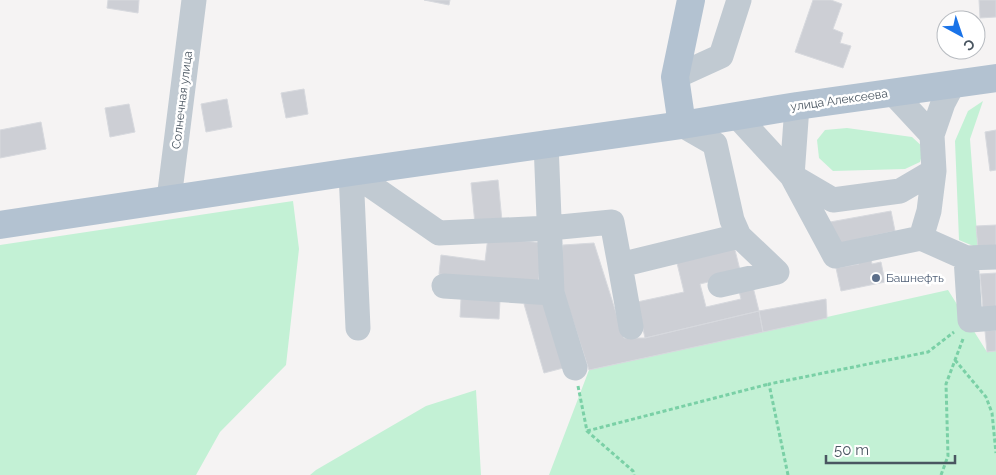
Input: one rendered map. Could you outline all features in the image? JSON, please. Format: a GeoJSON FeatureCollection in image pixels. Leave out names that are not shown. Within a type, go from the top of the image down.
{"type":"FeatureCollection","features":[{"type":"Feature","properties":{"kind":"main road"},"geometry":{"type":"LineString","coordinates":[[682,124],[675,77],[691,0]]}},
{"type":"Feature","properties":{"kind":"main road","name":"улица Алексеева"},"geometry":{"type":"LineString","coordinates":[[0,225],[996,78]]}},
{"type":"Feature","properties":{"kind":"street","name":"Солнечная улица"},"geometry":{"type":"LineString","coordinates":[[169,199],[194,0]]}},
{"type":"Feature","properties":{"kind":"street"},"geometry":{"type":"LineString","coordinates":[[675,77],[721,56],[738,0]]}},
{"type":"Feature","properties":{"kind":"street"},"geometry":{"type":"LineString","coordinates":[[921,238],[929,211],[934,171],[932,135],[943,103],[953,84]]}},
{"type":"Feature","properties":{"kind":"street"},"geometry":{"type":"LineString","coordinates":[[892,93],[932,135]]}},
{"type":"Feature","properties":{"kind":"street"},"geometry":{"type":"LineString","coordinates":[[792,176],[797,106]]}},
{"type":"Feature","properties":{"kind":"street"},"geometry":{"type":"LineString","coordinates":[[737,116],[792,176],[835,256],[921,238],[966,258],[996,256]]}},
{"type":"Feature","properties":{"kind":"street"},"geometry":{"type":"LineString","coordinates":[[682,124],[715,144],[732,220],[739,236],[777,272],[720,285]]}},
{"type":"Feature","properties":{"kind":"street"},"geometry":{"type":"LineString","coordinates":[[546,143],[552,293],[574,368]]}},
{"type":"Feature","properties":{"kind":"street"},"geometry":{"type":"LineString","coordinates":[[792,176],[833,200],[900,191],[934,171]]}},
{"type":"Feature","properties":{"kind":"street"},"geometry":{"type":"LineString","coordinates":[[351,172],[439,233],[550,228],[612,222],[631,327]]}},
{"type":"Feature","properties":{"kind":"street"},"geometry":{"type":"LineString","coordinates":[[351,172],[358,328]]}},
{"type":"Feature","properties":{"kind":"street"},"geometry":{"type":"LineString","coordinates":[[620,264],[739,236]]}},
{"type":"Feature","properties":{"kind":"street"},"geometry":{"type":"LineString","coordinates":[[966,258],[970,320],[996,318]]}},
{"type":"Feature","properties":{"kind":"street"},"geometry":{"type":"LineString","coordinates":[[444,286],[552,293]]}},
{"type":"Feature","properties":{"kind":"path"},"geometry":{"type":"LineString","coordinates":[[941,475],[948,456],[946,384],[970,320]]}},
{"type":"Feature","properties":{"kind":"path"},"geometry":{"type":"LineString","coordinates":[[587,431],[769,384],[928,352],[970,320]]}},
{"type":"Feature","properties":{"kind":"path"},"geometry":{"type":"LineString","coordinates":[[955,360],[986,397],[992,413],[996,453]]}},
{"type":"Feature","properties":{"kind":"path"},"geometry":{"type":"LineString","coordinates":[[574,368],[587,431],[634,471],[634,475]]}},
{"type":"Feature","properties":{"kind":"path"},"geometry":{"type":"LineString","coordinates":[[769,384],[788,475]]}},
{"type":"Feature","properties":{"kind":"green space"},"geometry":{"type":"Polygon","coordinates":[[[983,101],[970,139],[978,248],[959,240],[955,141],[968,111],[983,101]]]}},
{"type":"Feature","properties":{"kind":"green space"},"geometry":{"type":"Polygon","coordinates":[[[847,128],[912,137],[924,148],[920,162],[905,169],[833,171],[819,158],[817,140],[825,130],[847,128]]]}},
{"type":"Feature","properties":{"kind":"green space"},"geometry":{"type":"Polygon","coordinates":[[[293,201],[299,249],[286,365],[220,432],[196,475],[0,475],[0,245],[293,201]]]}},
{"type":"Feature","properties":{"kind":"green space"},"geometry":{"type":"Polygon","coordinates":[[[948,290],[987,352],[996,351],[996,475],[549,475],[589,370],[948,290]]]}},
{"type":"Feature","properties":{"kind":"green space"},"geometry":{"type":"Polygon","coordinates":[[[476,390],[481,475],[310,475],[426,406],[476,390]]]}},
{"type":"Feature","properties":{"kind":"building"},"geometry":{"type":"Polygon","coordinates":[[[108,0],[139,0],[138,13],[107,8],[108,0]]]}},
{"type":"Feature","properties":{"kind":"building"},"geometry":{"type":"Polygon","coordinates":[[[424,0],[450,0],[449,5],[424,0]]]}},
{"type":"Feature","properties":{"kind":"building"},"geometry":{"type":"Polygon","coordinates":[[[813,0],[831,0],[842,4],[833,29],[843,33],[840,43],[851,46],[843,68],[795,52],[813,0]]]}},
{"type":"Feature","properties":{"kind":"building"},"geometry":{"type":"Polygon","coordinates":[[[979,0],[996,0],[996,17],[986,18],[986,10],[980,10],[979,0]]]}},
{"type":"Feature","properties":{"kind":"building"},"geometry":{"type":"Polygon","coordinates":[[[304,89],[308,114],[286,118],[281,93],[304,89]]]}},
{"type":"Feature","properties":{"kind":"building"},"geometry":{"type":"Polygon","coordinates":[[[227,99],[232,127],[206,132],[201,104],[227,99]]]}},
{"type":"Feature","properties":{"kind":"building"},"geometry":{"type":"Polygon","coordinates":[[[129,104],[135,132],[110,137],[105,108],[129,104]]]}},
{"type":"Feature","properties":{"kind":"building"},"geometry":{"type":"Polygon","coordinates":[[[41,122],[46,149],[0,158],[0,130],[41,122]]]}},
{"type":"Feature","properties":{"kind":"building"},"geometry":{"type":"Polygon","coordinates":[[[996,130],[996,170],[990,171],[985,132],[996,130]]]}},
{"type":"Feature","properties":{"kind":"building"},"geometry":{"type":"Polygon","coordinates":[[[498,180],[502,221],[475,224],[471,183],[498,180]]]}},
{"type":"Feature","properties":{"kind":"building"},"geometry":{"type":"Polygon","coordinates":[[[891,211],[895,231],[867,237],[872,264],[881,262],[885,282],[841,291],[836,268],[859,264],[854,242],[835,245],[830,222],[891,211]]]}},
{"type":"Feature","properties":{"kind":"building"},"geometry":{"type":"Polygon","coordinates":[[[996,225],[996,246],[978,248],[976,226],[996,225]]]}},
{"type":"Feature","properties":{"kind":"building"},"geometry":{"type":"Polygon","coordinates":[[[488,237],[543,243],[538,286],[439,274],[441,255],[485,261],[488,237]]]}},
{"type":"Feature","properties":{"kind":"building"},"geometry":{"type":"Polygon","coordinates":[[[594,243],[624,338],[645,338],[759,311],[763,332],[589,370],[558,275],[563,245],[594,243]]]}},
{"type":"Feature","properties":{"kind":"building"},"geometry":{"type":"Polygon","coordinates":[[[734,246],[741,274],[700,284],[706,307],[741,299],[738,287],[752,283],[759,311],[645,338],[637,302],[684,292],[676,259],[734,246]]]}},
{"type":"Feature","properties":{"kind":"building"},"geometry":{"type":"Polygon","coordinates":[[[996,273],[996,308],[983,309],[980,274],[996,273]]]}},
{"type":"Feature","properties":{"kind":"building"},"geometry":{"type":"Polygon","coordinates":[[[546,297],[567,367],[544,373],[524,304],[546,297]]]}},
{"type":"Feature","properties":{"kind":"building"},"geometry":{"type":"Polygon","coordinates":[[[461,299],[500,300],[499,319],[460,317],[461,299]]]}},
{"type":"Feature","properties":{"kind":"building"},"geometry":{"type":"Polygon","coordinates":[[[826,299],[827,318],[763,332],[759,311],[826,299]]]}},
{"type":"Feature","properties":{"kind":"building"},"geometry":{"type":"Polygon","coordinates":[[[996,330],[996,351],[987,352],[985,331],[996,330]]]}},
{"type":"Feature","properties":{"kind":"place","name":"Башнефть"},"geometry":{"type":"Point","coordinates":[876,278]}}]}
